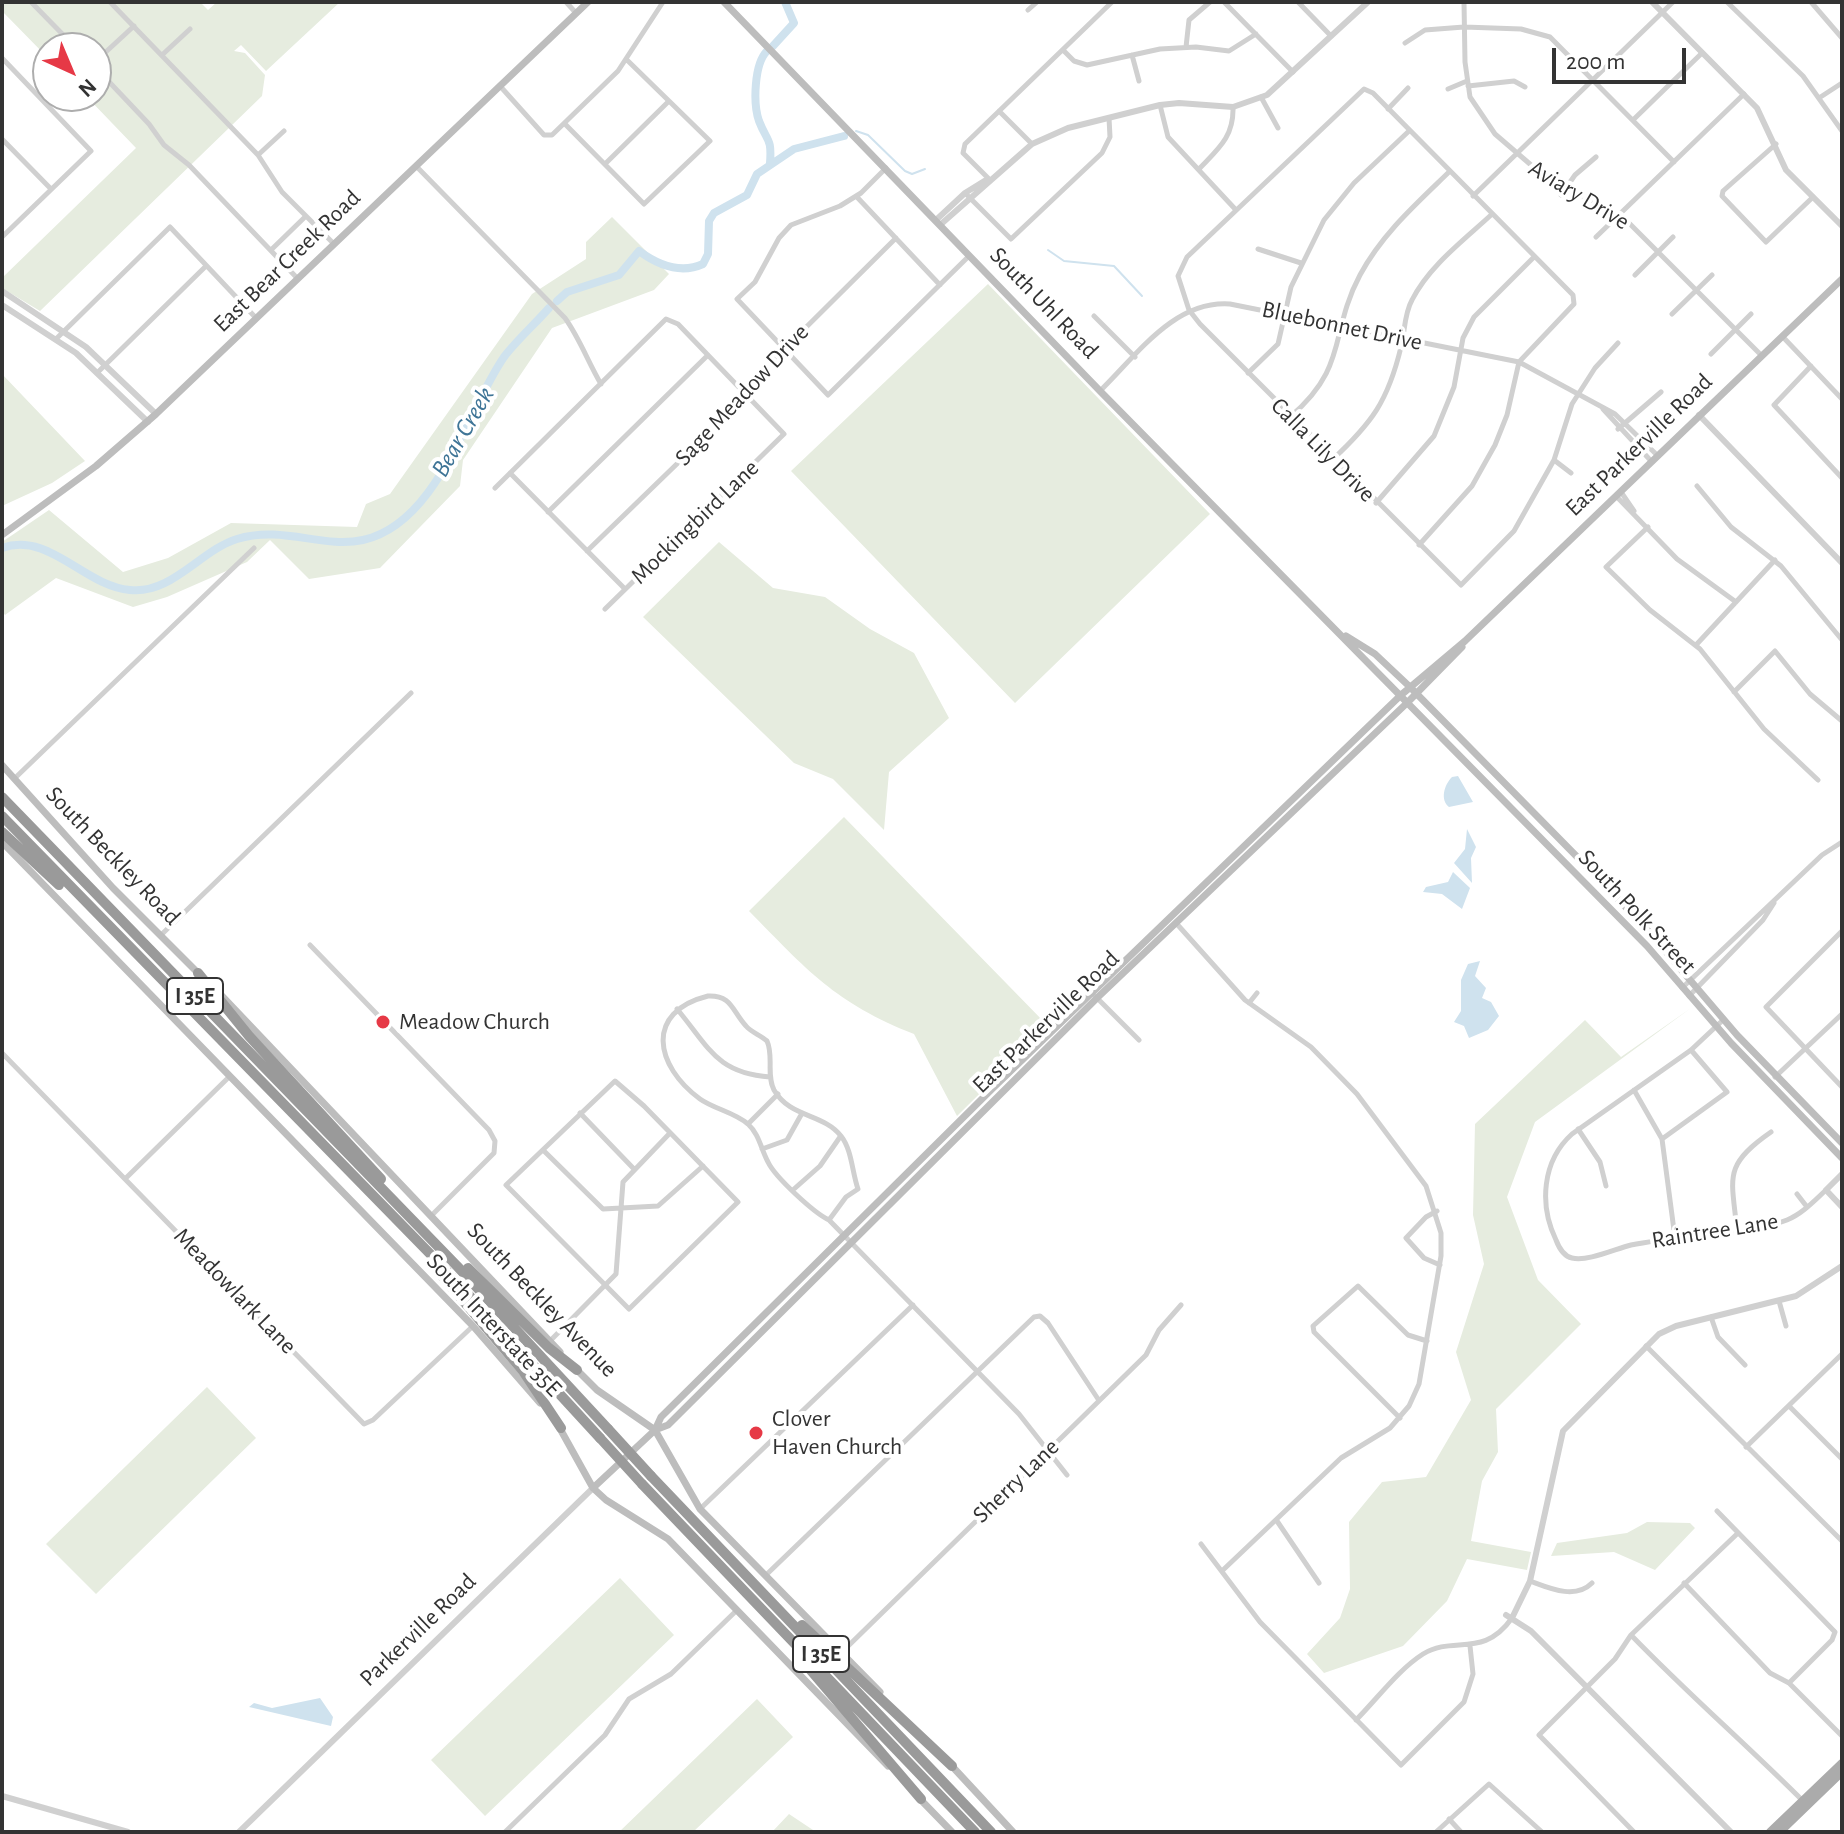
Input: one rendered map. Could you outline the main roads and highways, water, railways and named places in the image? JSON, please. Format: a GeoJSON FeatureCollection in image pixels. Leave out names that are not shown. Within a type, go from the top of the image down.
{"type":"FeatureCollection","features":[{"type":"Feature","properties":{"kind":"highway","name":"I 35E"},"geometry":{"type":"LineString","coordinates":[[2,797],[418,1226],[720,1550],[991,1832]]}},
{"type":"Feature","properties":{"kind":"highway","name":"I 35E"},"geometry":{"type":"LineString","coordinates":[[2,816],[404,1227],[642,1484],[975,1832]]}},
{"type":"Feature","properties":{"kind":"highway"},"geometry":{"type":"LineString","coordinates":[[2,832],[163,981]]}},
{"type":"Feature","properties":{"kind":"highway"},"geometry":{"type":"LineString","coordinates":[[198,973],[249,1036],[381,1178],[388,1195]]}},
{"type":"Feature","properties":{"kind":"highway"},"geometry":{"type":"LineString","coordinates":[[418,1226],[436,1234],[549,1348],[577,1370]]}},
{"type":"Feature","properties":{"kind":"highway"},"geometry":{"type":"LineString","coordinates":[[404,1227],[523,1371],[561,1428]]}},
{"type":"Feature","properties":{"kind":"highway"},"geometry":{"type":"LineString","coordinates":[[720,1550],[750,1574],[866,1689],[952,1766]]}},
{"type":"Feature","properties":{"kind":"highway"},"geometry":{"type":"LineString","coordinates":[[763,1612],[921,1799]]}},
{"type":"Feature","properties":{"kind":"main road","name":"East Bear Creek Road"},"geometry":{"type":"LineString","coordinates":[[2,535],[96,466],[148,422],[588,2]]}},
{"type":"Feature","properties":{"kind":"main road","name":"South Uhl Road"},"geometry":{"type":"LineString","coordinates":[[724,2],[1100,391],[1401,695]]}},
{"type":"Feature","properties":{"kind":"main road","name":"East Parkerville Road"},"geometry":{"type":"LineString","coordinates":[[655,1430],[661,1417],[843,1235],[1174,921],[1401,695],[1465,641],[1842,279]]}},
{"type":"Feature","properties":{"kind":"main road","name":"South Uhl Road"},"geometry":{"type":"LineString","coordinates":[[1337,631],[1375,654],[1410,687]]}},
{"type":"Feature","properties":{"kind":"main road","name":"East Parkerville Road"},"geometry":{"type":"LineString","coordinates":[[1282,816],[1417,694],[1456,656],[1465,641]]}},
{"type":"Feature","properties":{"kind":"main road","name":"South Polk Street"},"geometry":{"type":"LineString","coordinates":[[1410,687],[1643,925],[1723,1020],[1842,1143]]}},
{"type":"Feature","properties":{"kind":"main road","name":"South Polk Street"},"geometry":{"type":"LineString","coordinates":[[1401,695],[1655,954],[1688,997],[1842,1158]]}},
{"type":"Feature","properties":{"kind":"main road","name":"South Beckley Road"},"geometry":{"type":"LineString","coordinates":[[2,765],[198,973]]}},
{"type":"Feature","properties":{"kind":"main road","name":"South Interstate 35E"},"geometry":{"type":"LineString","coordinates":[[2,842],[473,1326],[561,1428],[593,1488],[606,1500],[668,1539],[952,1832]]}},
{"type":"Feature","properties":{"kind":"main road","name":"South Beckley Avenue"},"geometry":{"type":"LineString","coordinates":[[198,973],[433,1214],[577,1370],[597,1390],[655,1430],[700,1509],[842,1652],[1013,1832]]}},
{"type":"Feature","properties":{"kind":"main road","name":"East Parkerville Road"},"geometry":{"type":"LineString","coordinates":[[625,1458],[655,1430],[668,1425],[775,1321],[1012,1076]]}},
{"type":"Feature","properties":{"kind":"main road"},"geometry":{"type":"LineString","coordinates":[[812,1282],[810,1275],[828,1250]]}},
{"type":"Feature","properties":{"kind":"main road"},"geometry":{"type":"LineString","coordinates":[[766,1313],[775,1321]]}},
{"type":"Feature","properties":{"kind":"main road"},"geometry":{"type":"LineString","coordinates":[[677,1401],[685,1409]]}},
{"type":"Feature","properties":{"kind":"main road","name":"Parkerville Road"},"geometry":{"type":"LineString","coordinates":[[593,1488],[625,1458]]}},
{"type":"Feature","properties":{"kind":"main road"},"geometry":{"type":"LineString","coordinates":[[1780,1832],[1842,1763]]}},
{"type":"Feature","properties":{"kind":"main road"},"geometry":{"type":"LineString","coordinates":[[1770,1832],[1842,1772]]}},
{"type":"Feature","properties":{"kind":"water"},"geometry":{"type":"Polygon","coordinates":[[[1458,776],[1473,802],[1449,807],[1444,797],[1445,788],[1452,777],[1458,776]]]}},
{"type":"Feature","properties":{"kind":"water"},"geometry":{"type":"Polygon","coordinates":[[[1467,829],[1476,847],[1471,858],[1472,883],[1454,863],[1465,849],[1467,829]]]}},
{"type":"Feature","properties":{"kind":"water"},"geometry":{"type":"Polygon","coordinates":[[[1453,872],[1470,888],[1462,909],[1442,894],[1423,892],[1426,887],[1448,882],[1453,872]]]}},
{"type":"Feature","properties":{"kind":"water"},"geometry":{"type":"Polygon","coordinates":[[[1480,961],[1475,976],[1486,988],[1482,998],[1491,1002],[1499,1016],[1488,1030],[1469,1038],[1464,1026],[1454,1022],[1461,1011],[1461,980],[1468,964],[1480,961]]]}},
{"type":"Feature","properties":{"kind":"water"},"geometry":{"type":"Polygon","coordinates":[[[320,1698],[333,1717],[331,1726],[249,1707],[254,1703],[272,1708],[320,1698]]]}},
{"type":"Feature","properties":{"kind":"waterway","name":"Bear Creek"},"geometry":{"type":"LineString","coordinates":[[773,46],[794,23],[785,2]]}},
{"type":"Feature","properties":{"kind":"waterway","name":"Bear Creek"},"geometry":{"type":"LineString","coordinates":[[767,51],[759,65],[755,95],[759,121],[770,144],[770,163]]}},
{"type":"Feature","properties":{"kind":"waterway"},"geometry":{"type":"LineString","coordinates":[[856,131],[868,135],[905,171],[912,174],[925,169]]}},
{"type":"Feature","properties":{"kind":"waterway","name":"Bear Creek"},"geometry":{"type":"LineString","coordinates":[[557,301],[567,292],[619,275],[639,251],[678,268],[703,264],[708,254],[709,221],[714,213],[747,195],[757,174],[794,149],[844,136]]}},
{"type":"Feature","properties":{"kind":"waterway"},"geometry":{"type":"LineString","coordinates":[[1048,250],[1064,261],[1114,266],[1142,296]]}},
{"type":"Feature","properties":{"kind":"waterway"},"geometry":{"type":"LineString","coordinates":[[2,548],[19,545],[35,547],[113,586],[145,590],[172,579],[211,552],[237,539],[270,535],[348,542],[389,530],[411,512],[431,489],[504,357],[549,308]]}},
{"type":"Feature","properties":{"kind":"place","name":"Meadow Church"},"geometry":{"type":"Point","coordinates":[383,1022]}},
{"type":"Feature","properties":{"kind":"place","name":"Clover Haven Church"},"geometry":{"type":"Point","coordinates":[756,1433]}}]}
